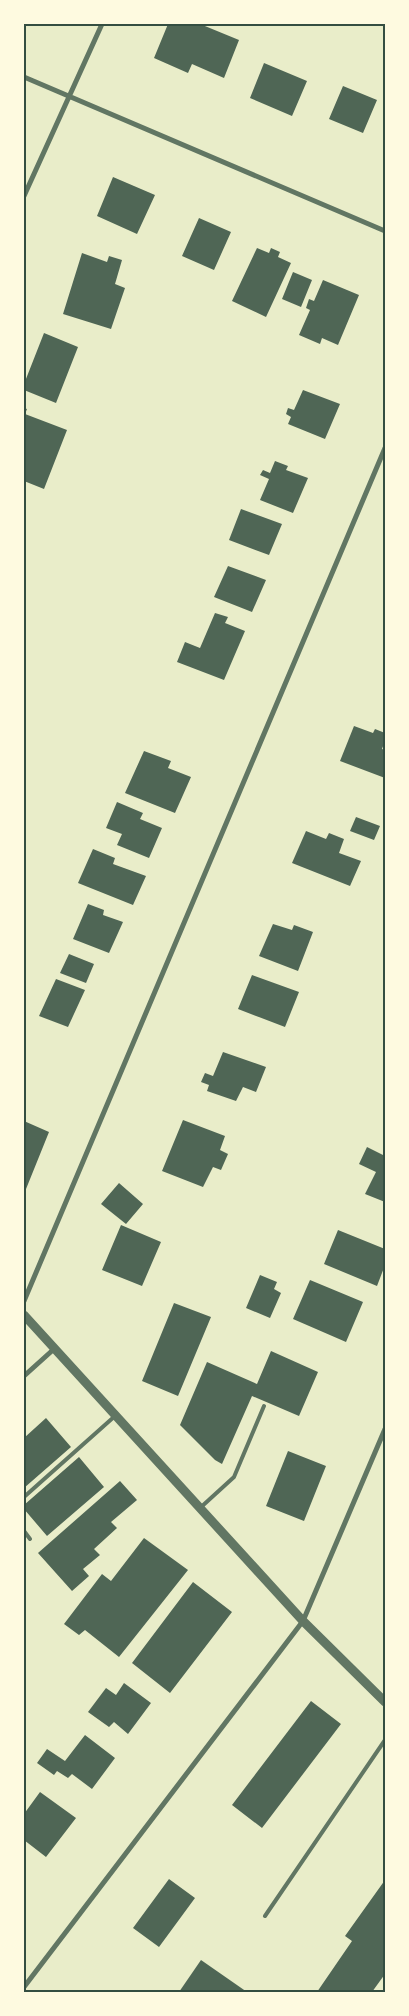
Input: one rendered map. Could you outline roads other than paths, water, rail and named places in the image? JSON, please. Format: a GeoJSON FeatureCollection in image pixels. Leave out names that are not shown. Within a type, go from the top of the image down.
{"type":"FeatureCollection","features":[{"type":"Feature","properties":{"kind":"street"},"geometry":{"type":"LineString","coordinates":[[24,196],[102,24]]}},
{"type":"Feature","properties":{"kind":"street"},"geometry":{"type":"LineString","coordinates":[[24,77],[385,231]]}},
{"type":"Feature","properties":{"kind":"street"},"geometry":{"type":"LineString","coordinates":[[24,1301],[385,448]]}},
{"type":"Feature","properties":{"kind":"street"},"geometry":{"type":"LineString","coordinates":[[24,1315],[303,1621],[385,1702]]}},
{"type":"Feature","properties":{"kind":"street"},"geometry":{"type":"LineString","coordinates":[[24,1376],[54,1349]]}},
{"type":"Feature","properties":{"kind":"street"},"geometry":{"type":"LineString","coordinates":[[24,1987],[303,1621],[385,1429]]}},
{"type":"Feature","properties":{"kind":"lane"},"geometry":{"type":"LineString","coordinates":[[200,1508],[234,1477],[264,1406]]}},
{"type":"Feature","properties":{"kind":"lane"},"geometry":{"type":"LineString","coordinates":[[24,1496],[115,1416]]}},
{"type":"Feature","properties":{"kind":"lane"},"geometry":{"type":"LineString","coordinates":[[24,1531],[30,1540]]}},
{"type":"Feature","properties":{"kind":"lane"},"geometry":{"type":"LineString","coordinates":[[265,1916],[385,1740]]}}]}
